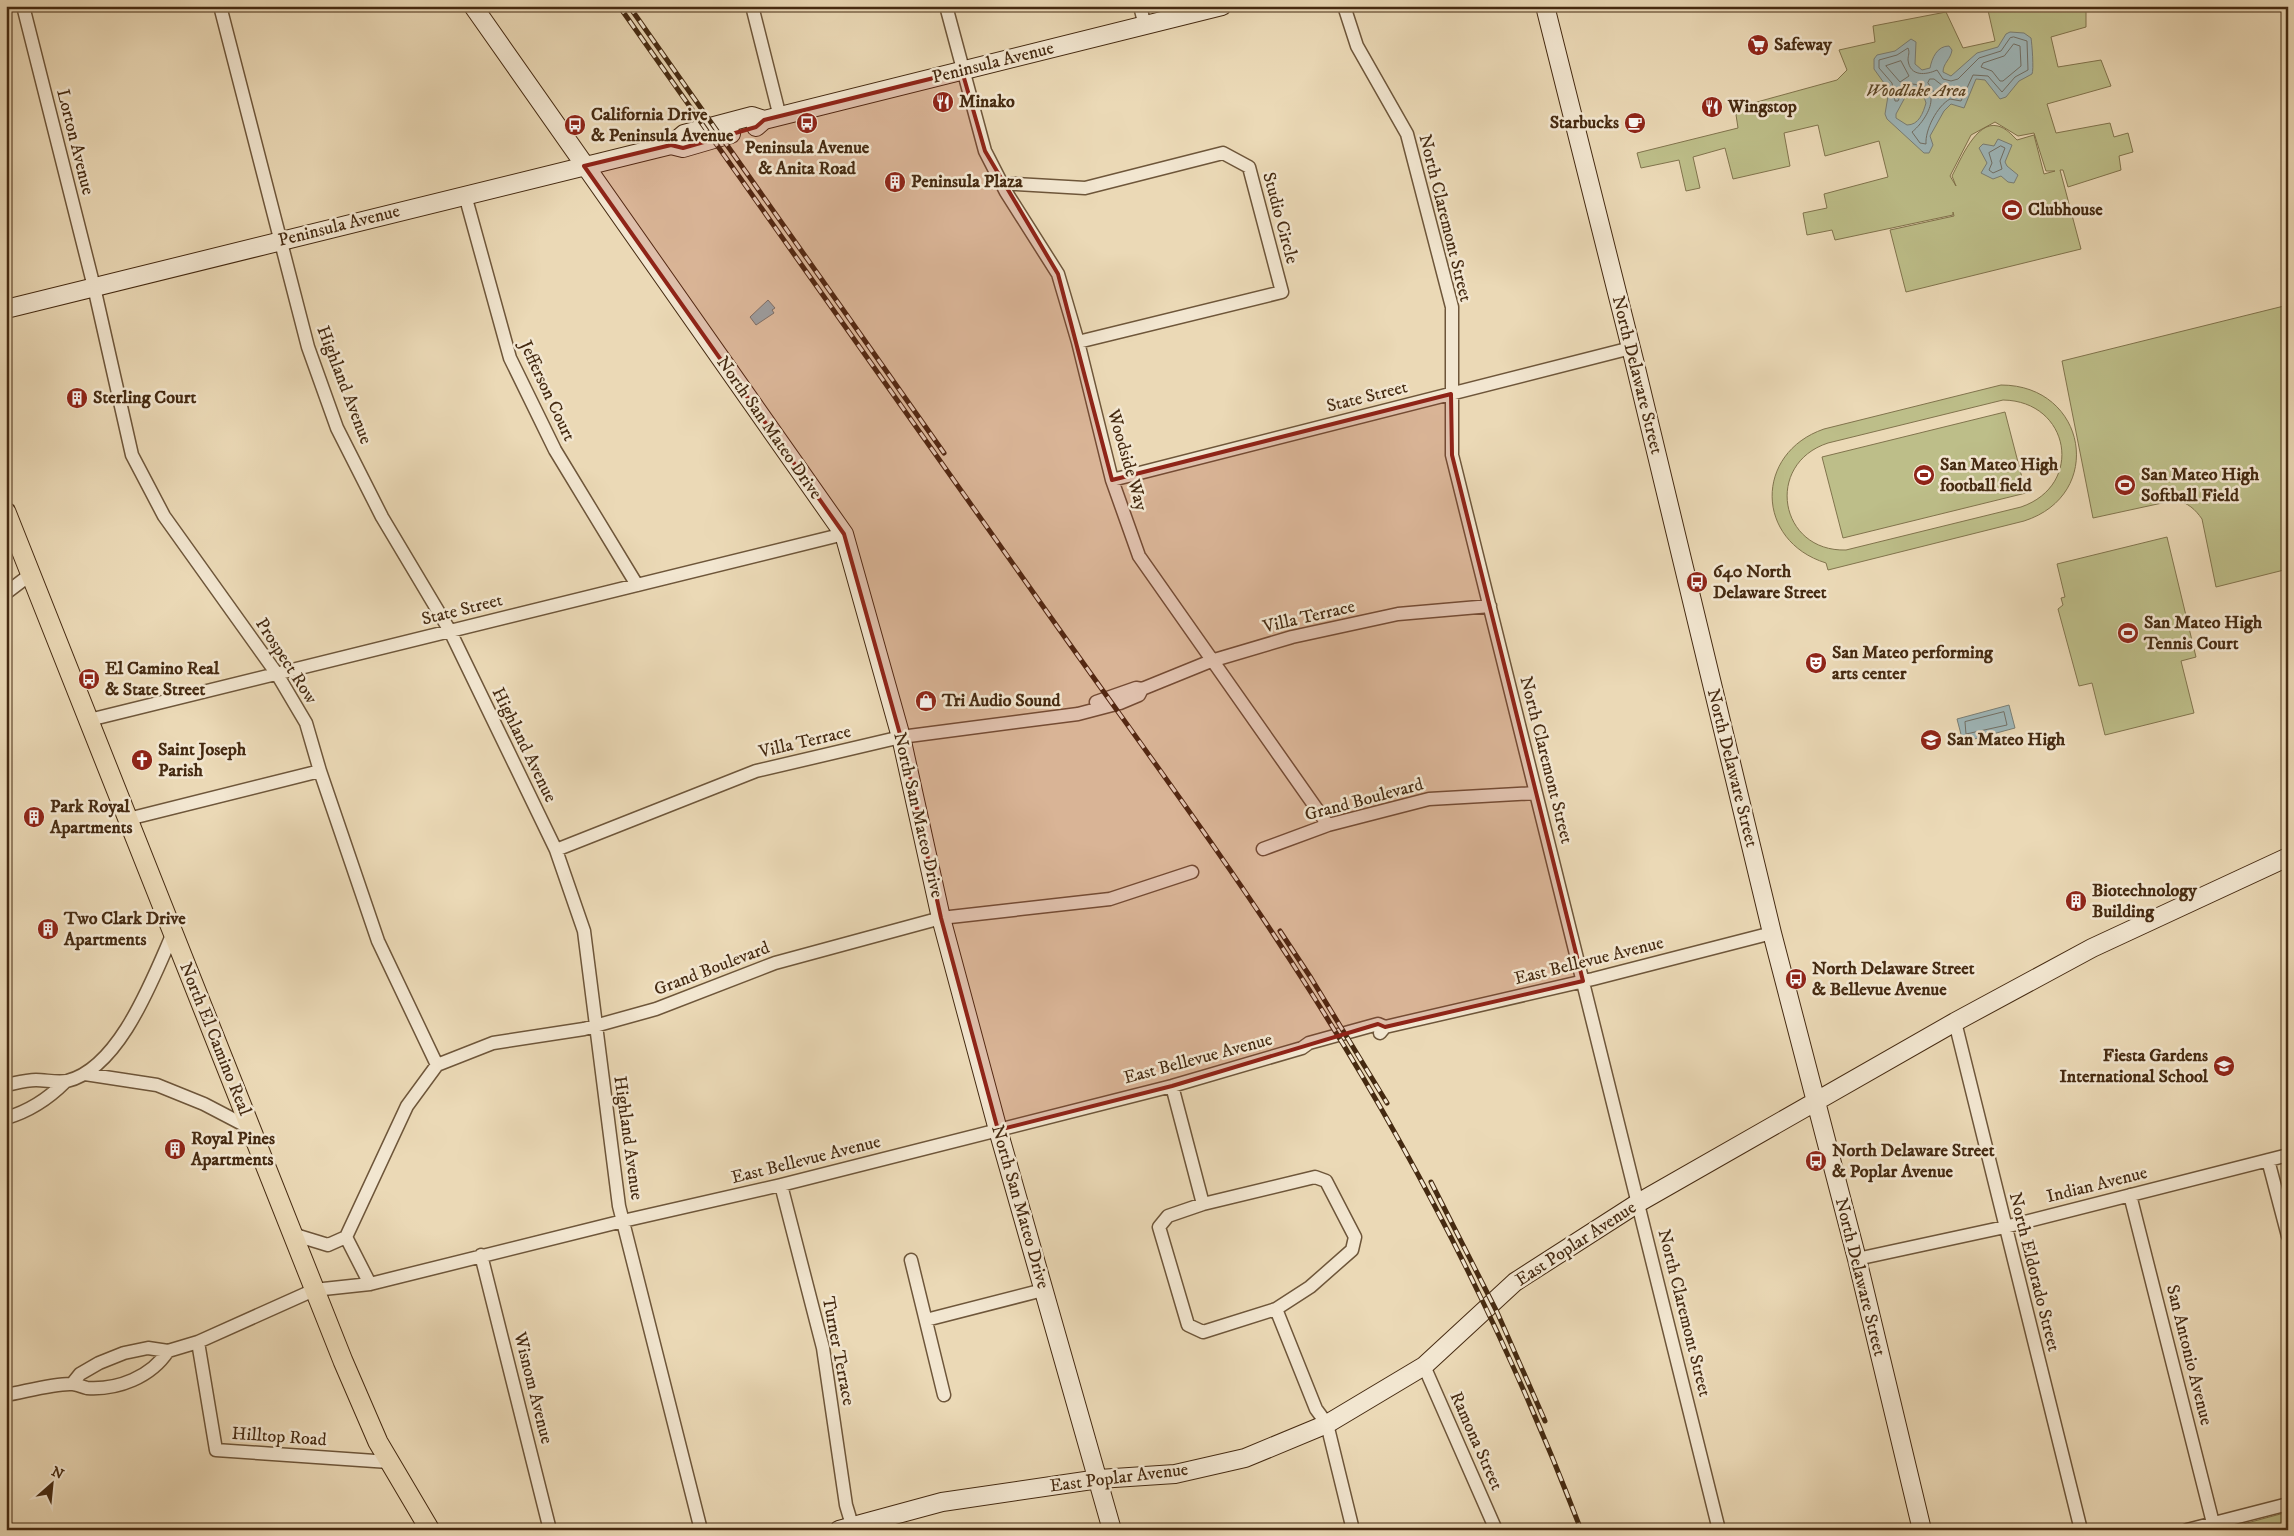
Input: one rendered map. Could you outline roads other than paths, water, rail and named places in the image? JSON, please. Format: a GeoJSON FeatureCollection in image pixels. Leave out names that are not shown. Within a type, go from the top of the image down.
{"type":"FeatureCollection","features":[{"type":"Feature","properties":{"kind":"main road","name":"North San Mateo Drive"},"geometry":{"type":"LineString","coordinates":[[473,6],[844,534],[901,737],[941,918],[998,1130],[1112,1530]]}},
{"type":"Feature","properties":{"kind":"main road","name":"Peninsula Avenue"},"geometry":{"type":"LineString","coordinates":[[6,309],[279,240],[671,145],[684,134],[752,116],[772,118],[1222,6]]}},
{"type":"Feature","properties":{"kind":"main road","name":"North Delaware Street"},"geometry":{"type":"LineString","coordinates":[[1545,6],[1631,348],[1772,934],[1816,1100],[1922,1530]]}},
{"type":"Feature","properties":{"kind":"main road","name":"North El Camino Real"},"geometry":{"type":"LineString","coordinates":[[6,512],[314,1290],[370,1423],[389,1462],[430,1530]]}},
{"type":"Feature","properties":{"kind":"main road","name":"East Poplar Avenue"},"geometry":{"type":"LineString","coordinates":[[846,1528],[890,1523],[942,1502],[1099,1479],[1175,1474],[1245,1458],[1327,1424],[1424,1366],[1515,1282],[1638,1203],[1954,1022],[2092,948],[2288,857]]}},
{"type":"Feature","properties":{"kind":"street","name":"Lorton Avenue"},"geometry":{"type":"LineString","coordinates":[[23,6],[94,287]]}},
{"type":"Feature","properties":{"kind":"street","name":"Highland Avenue"},"geometry":{"type":"LineString","coordinates":[[220,6],[308,347],[337,428],[382,517],[450,631],[556,850],[584,930],[618,1206],[701,1530]]}},
{"type":"Feature","properties":{"kind":"street"},"geometry":{"type":"LineString","coordinates":[[752,6],[772,118]]}},
{"type":"Feature","properties":{"kind":"street","name":"Woodside Way"},"geometry":{"type":"LineString","coordinates":[[946,6],[985,151],[1001,183],[1058,274],[1078,342],[1112,480],[1139,556],[1328,825]]}},
{"type":"Feature","properties":{"kind":"street"},"geometry":{"type":"LineString","coordinates":[[1140,6],[1145,26]]}},
{"type":"Feature","properties":{"kind":"street","name":"North Claremont Street"},"geometry":{"type":"LineString","coordinates":[[1344,6],[1357,46],[1406,134],[1452,307],[1452,455],[1719,1530]]}},
{"type":"Feature","properties":{"kind":"street","name":"Studio Circle"},"geometry":{"type":"LineString","coordinates":[[1001,183],[1085,188],[1223,153],[1249,167],[1282,292],[1078,342]]}},
{"type":"Feature","properties":{"kind":"street","name":"Jefferson Court"},"geometry":{"type":"LineString","coordinates":[[465,195],[510,358],[555,450],[637,585]]}},
{"type":"Feature","properties":{"kind":"street","name":"Prospect Row"},"geometry":{"type":"LineString","coordinates":[[94,287],[132,455],[164,516],[277,674],[306,723],[320,772],[378,941],[437,1065]]}},
{"type":"Feature","properties":{"kind":"street","name":"State Street"},"geometry":{"type":"LineString","coordinates":[[1112,480],[1631,348]]}},
{"type":"Feature","properties":{"kind":"street","name":"State Street"},"geometry":{"type":"LineString","coordinates":[[89,720],[844,534]]}},
{"type":"Feature","properties":{"kind":"street"},"geometry":{"type":"LineString","coordinates":[[6,594],[31,574]]}},
{"type":"Feature","properties":{"kind":"street","name":"Villa Terrace"},"geometry":{"type":"LineString","coordinates":[[556,850],[756,771],[901,737],[1074,713],[1077,708],[1136,688],[1142,689],[1211,661],[1292,637],[1398,614],[1490,606]]}},
{"type":"Feature","properties":{"kind":"street"},"geometry":{"type":"LineString","coordinates":[[128,819],[320,772]]}},
{"type":"Feature","properties":{"kind":"street","name":"Grand Boulevard"},"geometry":{"type":"LineString","coordinates":[[1263,849],[1328,825],[1429,799],[1536,793]]}},
{"type":"Feature","properties":{"kind":"street","name":"Grand Boulevard"},"geometry":{"type":"LineString","coordinates":[[437,1065],[493,1043],[595,1026],[656,1009],[775,962],[941,918],[1110,899],[1192,872]]}},
{"type":"Feature","properties":{"kind":"street"},"geometry":{"type":"LineString","coordinates":[[6,1118],[26,1112],[54,1093],[65,1082],[86,1074],[121,1038],[146,995],[173,933]]}},
{"type":"Feature","properties":{"kind":"street","name":"East Bellevue Avenue"},"geometry":{"type":"LineString","coordinates":[[168,1351],[198,1342],[314,1290],[370,1284],[481,1255],[781,1185],[1172,1086],[1302,1048],[1309,1043],[1378,1024],[1385,1027],[1583,981],[1772,934]]}},
{"type":"Feature","properties":{"kind":"street","name":"North Eldorado Street"},"geometry":{"type":"LineString","coordinates":[[1954,1022],[2080,1530]]}},
{"type":"Feature","properties":{"kind":"street"},"geometry":{"type":"LineString","coordinates":[[292,1234],[328,1245],[346,1237],[407,1106],[437,1065]]}},
{"type":"Feature","properties":{"kind":"street"},"geometry":{"type":"LineString","coordinates":[[86,1074],[157,1085],[204,1104],[250,1128]]}},
{"type":"Feature","properties":{"kind":"street"},"geometry":{"type":"LineString","coordinates":[[6,1085],[35,1080],[65,1082]]}},
{"type":"Feature","properties":{"kind":"street"},"geometry":{"type":"LineString","coordinates":[[1172,1086],[1203,1204]]}},
{"type":"Feature","properties":{"kind":"street","name":"Indian Avenue"},"geometry":{"type":"LineString","coordinates":[[1856,1259],[2005,1227],[2288,1155]]}},
{"type":"Feature","properties":{"kind":"street"},"geometry":{"type":"LineString","coordinates":[[2268,1160],[2288,1236]]}},
{"type":"Feature","properties":{"kind":"street"},"geometry":{"type":"LineString","coordinates":[[1315,1177],[1326,1181],[1355,1237],[1352,1250],[1310,1287],[1276,1309],[1203,1332],[1188,1325],[1159,1227],[1168,1216],[1203,1204],[1315,1177]]}},
{"type":"Feature","properties":{"kind":"street","name":"Turner Terrace"},"geometry":{"type":"LineString","coordinates":[[781,1185],[823,1348],[846,1505],[846,1528]]}},
{"type":"Feature","properties":{"kind":"street","name":"San Antonio Avenue"},"geometry":{"type":"LineString","coordinates":[[2130,1195],[2213,1523]]}},
{"type":"Feature","properties":{"kind":"street"},"geometry":{"type":"LineString","coordinates":[[346,1237],[370,1284]]}},
{"type":"Feature","properties":{"kind":"street","name":"Wisnom Avenue"},"geometry":{"type":"LineString","coordinates":[[481,1255],[550,1530]]}},
{"type":"Feature","properties":{"kind":"street"},"geometry":{"type":"LineString","coordinates":[[911,1260],[944,1395]]}},
{"type":"Feature","properties":{"kind":"street"},"geometry":{"type":"LineString","coordinates":[[926,1320],[1043,1290]]}},
{"type":"Feature","properties":{"kind":"street"},"geometry":{"type":"LineString","coordinates":[[1276,1309],[1316,1409],[1327,1424],[1353,1530]]}},
{"type":"Feature","properties":{"kind":"street","name":"Hilltop Road"},"geometry":{"type":"LineString","coordinates":[[198,1342],[216,1450],[389,1462]]}},
{"type":"Feature","properties":{"kind":"street"},"geometry":{"type":"LineString","coordinates":[[6,1395],[72,1384],[84,1388],[99,1388],[134,1379],[158,1364],[168,1351],[148,1348],[124,1353],[99,1363],[80,1374],[72,1384]]}},
{"type":"Feature","properties":{"kind":"street","name":"Ramona Street"},"geometry":{"type":"LineString","coordinates":[[1424,1366],[1496,1530]]}},
{"type":"Feature","properties":{"kind":"street"},"geometry":{"type":"LineString","coordinates":[[2186,1530],[2288,1504]]}},
{"type":"Feature","properties":{"kind":"water"},"geometry":{"type":"Polygon","coordinates":[[[2010,32],[2024,33],[2031,38],[2032,74],[2019,81],[2006,97],[2000,99],[1985,80],[1976,79],[1964,108],[1951,104],[1944,111],[1930,136],[1933,145],[1929,153],[1924,153],[1887,119],[1885,114],[1889,90],[1874,69],[1874,59],[1877,55],[1895,51],[1911,39],[1916,42],[1915,64],[1922,70],[1930,68],[1938,50],[1949,46],[1952,50],[1943,72],[1951,76],[1977,53],[1998,47],[2006,34],[2010,32]],[[1913,88],[1909,90],[1896,114],[1896,118],[1907,125],[1915,123],[1922,114],[1926,103],[1923,94],[1913,88]]]}},
{"type":"Feature","properties":{"kind":"water"},"geometry":{"type":"Polygon","coordinates":[[[1998,139],[2012,145],[2005,162],[2018,175],[2014,183],[2008,182],[2001,176],[1993,179],[1981,173],[1987,163],[1979,148],[1983,144],[1994,146],[1998,139]]]}},
{"type":"Feature","properties":{"kind":"water"},"geometry":{"type":"Polygon","coordinates":[[[768,300],[775,308],[772,310],[774,313],[756,325],[750,317],[768,300]]]}},
{"type":"Feature","properties":{"kind":"water"},"geometry":{"type":"Polygon","coordinates":[[[2009,705],[2015,728],[1963,742],[1957,719],[2009,705]]]}},
{"type":"Feature","properties":{"kind":"railway"},"geometry":{"type":"LineString","coordinates":[[619,6],[1214,847],[1303,980],[1383,1112],[1456,1248],[1522,1387],[1553,1458],[1581,1530]]}},
{"type":"Feature","properties":{"kind":"railway"},"geometry":{"type":"LineString","coordinates":[[629,6],[944,453]]}},
{"type":"Feature","properties":{"kind":"railway"},"geometry":{"type":"LineString","coordinates":[[1280,931],[1387,1103]]}},
{"type":"Feature","properties":{"kind":"railway"},"geometry":{"type":"LineString","coordinates":[[1431,1182],[1497,1312],[1545,1421]]}},
{"type":"Feature","properties":{"kind":"place","name":"Safeway"},"geometry":{"type":"Point","coordinates":[1758,45]}},
{"type":"Feature","properties":{"kind":"place","name":"Minako"},"geometry":{"type":"Point","coordinates":[943,102]}},
{"type":"Feature","properties":{"kind":"place","name":"Wingstop"},"geometry":{"type":"Point","coordinates":[1712,107]}},
{"type":"Feature","properties":{"kind":"place","name":"Peninsula Avenue & Anita Road"},"geometry":{"type":"Point","coordinates":[807,123]}},
{"type":"Feature","properties":{"kind":"place","name":"Starbucks"},"geometry":{"type":"Point","coordinates":[1635,123]}},
{"type":"Feature","properties":{"kind":"place","name":"California Drive & Peninsula Avenue"},"geometry":{"type":"Point","coordinates":[575,125]}},
{"type":"Feature","properties":{"kind":"place","name":"Peninsula Plaza"},"geometry":{"type":"Point","coordinates":[895,182]}},
{"type":"Feature","properties":{"kind":"place","name":"Clubhouse"},"geometry":{"type":"Point","coordinates":[2012,210]}},
{"type":"Feature","properties":{"kind":"place","name":"Sterling Court"},"geometry":{"type":"Point","coordinates":[77,398]}},
{"type":"Feature","properties":{"kind":"place","name":"San Mateo High football field"},"geometry":{"type":"Point","coordinates":[1924,475]}},
{"type":"Feature","properties":{"kind":"place","name":"San Mateo High Softball Field"},"geometry":{"type":"Point","coordinates":[2125,485]}},
{"type":"Feature","properties":{"kind":"place","name":"640 North Delaware Street"},"geometry":{"type":"Point","coordinates":[1697,582]}},
{"type":"Feature","properties":{"kind":"place","name":"San Mateo High Tennis Court"},"geometry":{"type":"Point","coordinates":[2128,633]}},
{"type":"Feature","properties":{"kind":"place","name":"San Mateo performing arts center"},"geometry":{"type":"Point","coordinates":[1816,663]}},
{"type":"Feature","properties":{"kind":"place","name":"El Camino Real & State Street"},"geometry":{"type":"Point","coordinates":[89,679]}},
{"type":"Feature","properties":{"kind":"place","name":"Tri Audio Sound"},"geometry":{"type":"Point","coordinates":[926,701]}},
{"type":"Feature","properties":{"kind":"place","name":"San Mateo High"},"geometry":{"type":"Point","coordinates":[1931,740]}},
{"type":"Feature","properties":{"kind":"place","name":"Saint Joseph Parish"},"geometry":{"type":"Point","coordinates":[142,760]}},
{"type":"Feature","properties":{"kind":"place","name":"Park Royal Apartments"},"geometry":{"type":"Point","coordinates":[34,817]}},
{"type":"Feature","properties":{"kind":"place","name":"Biotechnology Building"},"geometry":{"type":"Point","coordinates":[2076,901]}},
{"type":"Feature","properties":{"kind":"place","name":"Two Clark Drive Apartments"},"geometry":{"type":"Point","coordinates":[48,929]}},
{"type":"Feature","properties":{"kind":"place","name":"North Delaware Street & Bellevue Avenue"},"geometry":{"type":"Point","coordinates":[1796,979]}},
{"type":"Feature","properties":{"kind":"place","name":"Fiesta Gardens International School"},"geometry":{"type":"Point","coordinates":[2224,1066]}},
{"type":"Feature","properties":{"kind":"place","name":"Royal Pines Apartments"},"geometry":{"type":"Point","coordinates":[175,1149]}},
{"type":"Feature","properties":{"kind":"place","name":"North Delaware Street & Poplar Avenue"},"geometry":{"type":"Point","coordinates":[1816,1161]}},
{"type":"Feature","properties":{"kind":"park label","name":"Woodlake Area"},"geometry":{"type":"Point","coordinates":[1916,91]}}]}
